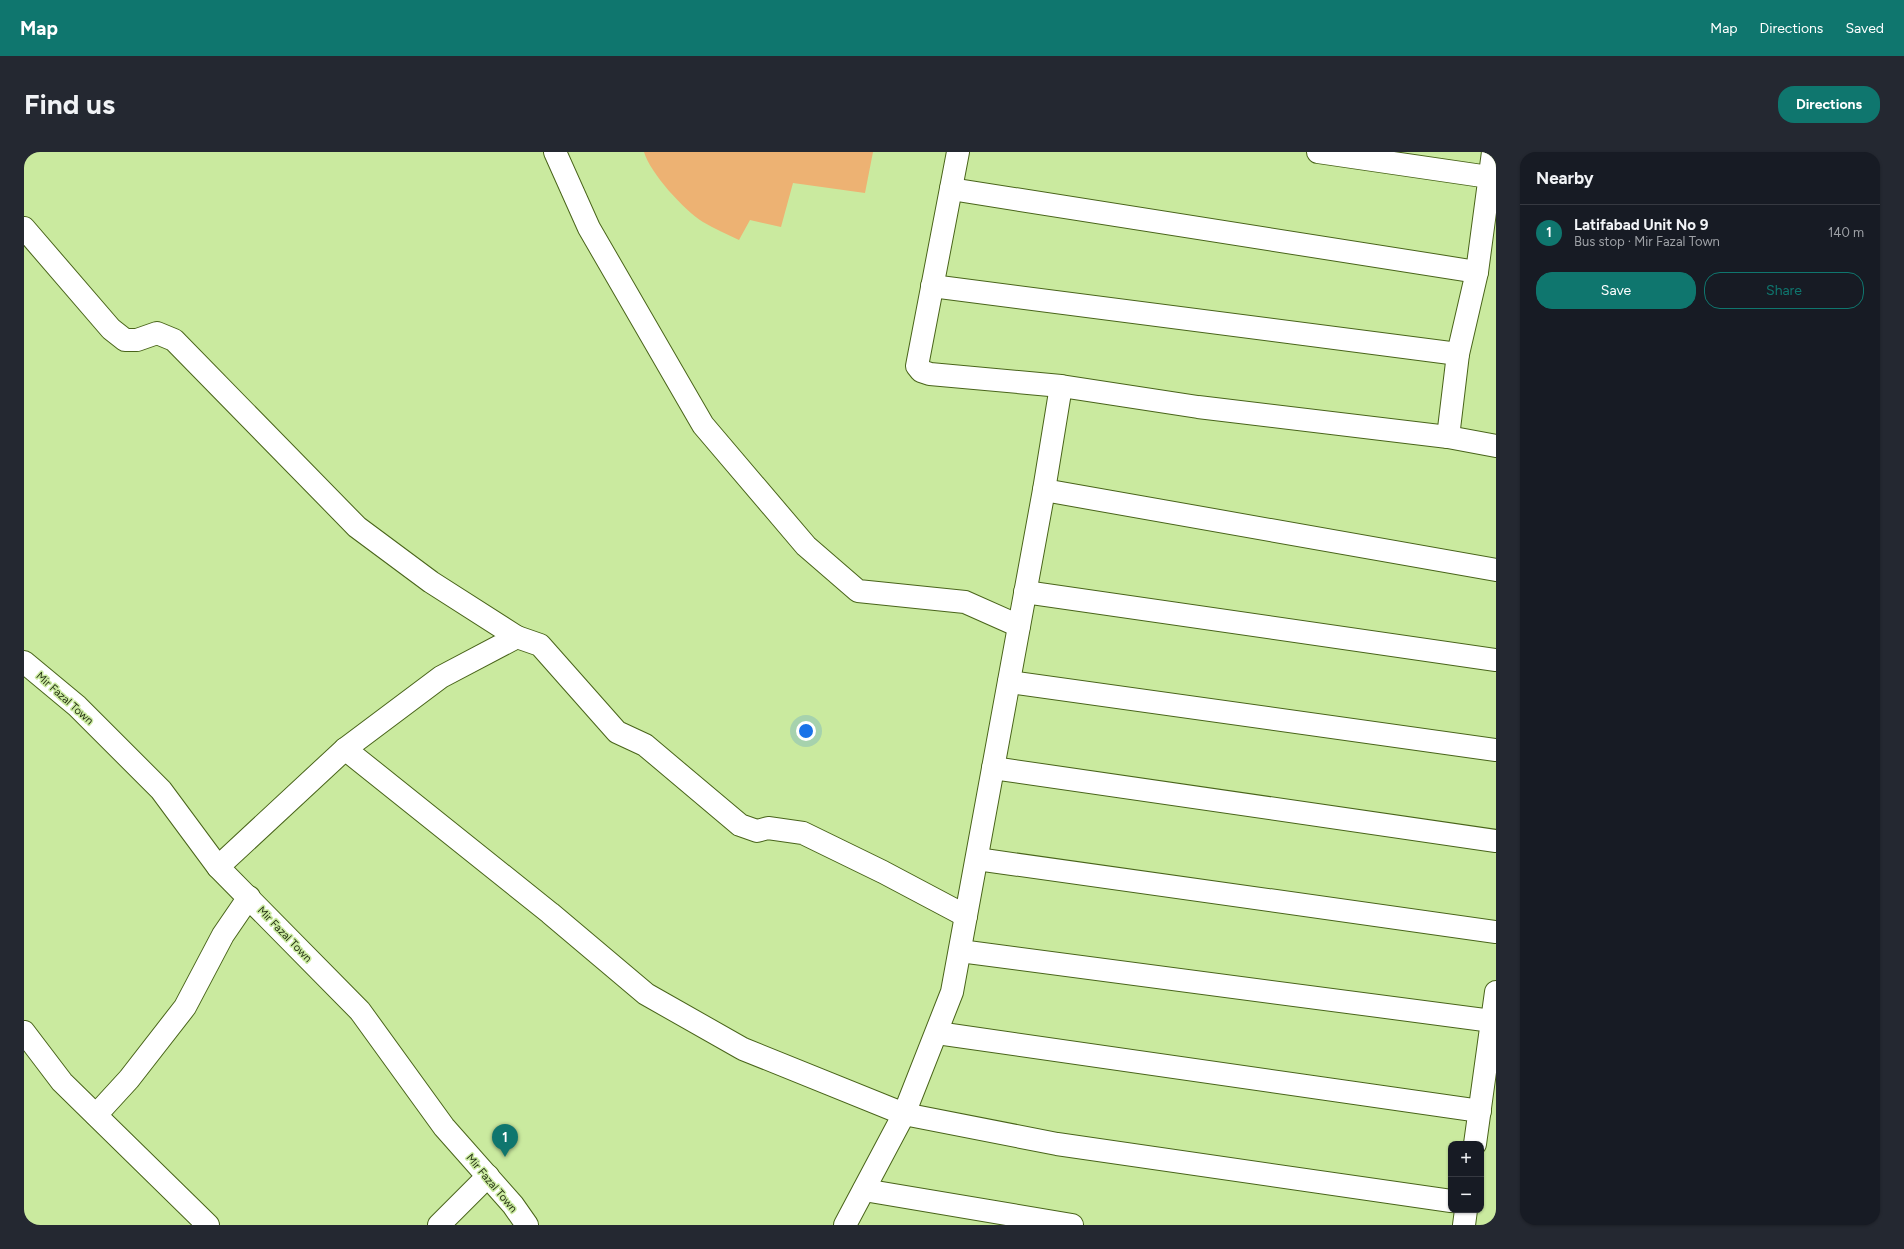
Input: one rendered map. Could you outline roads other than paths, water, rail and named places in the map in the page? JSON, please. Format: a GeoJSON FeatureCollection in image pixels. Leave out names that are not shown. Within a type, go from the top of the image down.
{"type":"FeatureCollection","features":[{"type":"Feature","properties":{"kind":"street"},"geometry":{"type":"LineString","coordinates":[[555,152],[589,228],[703,425],[806,546],[858,591],[965,602],[1019,626]]}},
{"type":"Feature","properties":{"kind":"street"},"geometry":{"type":"LineString","coordinates":[[958,152],[917,366],[921,371],[930,374],[1061,386],[1198,407],[1448,437],[1496,446]]}},
{"type":"Feature","properties":{"kind":"street"},"geometry":{"type":"LineString","coordinates":[[1318,152],[1489,177]]}},
{"type":"Feature","properties":{"kind":"street"},"geometry":{"type":"LineString","coordinates":[[1448,437],[1458,354],[1477,272],[1493,152]]}},
{"type":"Feature","properties":{"kind":"street"},"geometry":{"type":"LineString","coordinates":[[951,189],[1477,272]]}},
{"type":"Feature","properties":{"kind":"street"},"geometry":{"type":"LineString","coordinates":[[24,228],[111,330],[125,340],[137,340],[157,333],[174,340],[357,527],[431,582],[517,637],[540,645],[617,732],[645,745],[740,825],[757,831],[768,828],[803,833],[883,872],[966,916]]}},
{"type":"Feature","properties":{"kind":"street"},"geometry":{"type":"LineString","coordinates":[[932,286],[1458,354]]}},
{"type":"Feature","properties":{"kind":"street"},"geometry":{"type":"LineString","coordinates":[[846,1225],[904,1114],[952,992],[1044,490],[1061,386]]}},
{"type":"Feature","properties":{"kind":"street"},"geometry":{"type":"LineString","coordinates":[[1044,490],[1496,570]]}},
{"type":"Feature","properties":{"kind":"street"},"geometry":{"type":"LineString","coordinates":[[1025,592],[1496,660]]}},
{"type":"Feature","properties":{"kind":"street"},"geometry":{"type":"LineString","coordinates":[[218,867],[270,817],[345,749],[441,677],[517,637]]}},
{"type":"Feature","properties":{"kind":"street","name":"Mir Fazal Town"},"geometry":{"type":"LineString","coordinates":[[24,662],[77,706],[161,790],[218,867],[360,1011],[444,1127],[513,1205],[527,1225]]}},
{"type":"Feature","properties":{"kind":"street"},"geometry":{"type":"LineString","coordinates":[[1009,682],[1496,750]]}},
{"type":"Feature","properties":{"kind":"street"},"geometry":{"type":"LineString","coordinates":[[345,749],[550,913],[646,994],[743,1049],[904,1114],[1058,1144],[1448,1201]]}},
{"type":"Feature","properties":{"kind":"street"},"geometry":{"type":"LineString","coordinates":[[993,768],[1496,841]]}},
{"type":"Feature","properties":{"kind":"street"},"geometry":{"type":"LineString","coordinates":[[977,859],[1496,932]]}},
{"type":"Feature","properties":{"kind":"street"},"geometry":{"type":"LineString","coordinates":[[96,1115],[129,1079],[185,1007],[222,935],[249,897]]}},
{"type":"Feature","properties":{"kind":"street"},"geometry":{"type":"LineString","coordinates":[[960,951],[1492,1021]]}},
{"type":"Feature","properties":{"kind":"street"},"geometry":{"type":"LineString","coordinates":[[1475,1141],[1496,992]]}},
{"type":"Feature","properties":{"kind":"street"},"geometry":{"type":"LineString","coordinates":[[24,1032],[62,1082],[208,1225]]}},
{"type":"Feature","properties":{"kind":"street"},"geometry":{"type":"LineString","coordinates":[[937,1033],[1480,1111]]}},
{"type":"Feature","properties":{"kind":"street"},"geometry":{"type":"LineString","coordinates":[[439,1225],[488,1176]]}},
{"type":"Feature","properties":{"kind":"street"},"geometry":{"type":"LineString","coordinates":[[864,1190],[1072,1225]]}},
{"type":"Feature","properties":{"kind":"street"},"geometry":{"type":"LineString","coordinates":[[1464,1225],[1466,1213]]}},
{"type":"Feature","properties":{"kind":"place","name":"Latifabad Unit No 9"},"geometry":{"type":"Point","coordinates":[505,1157]}}]}
